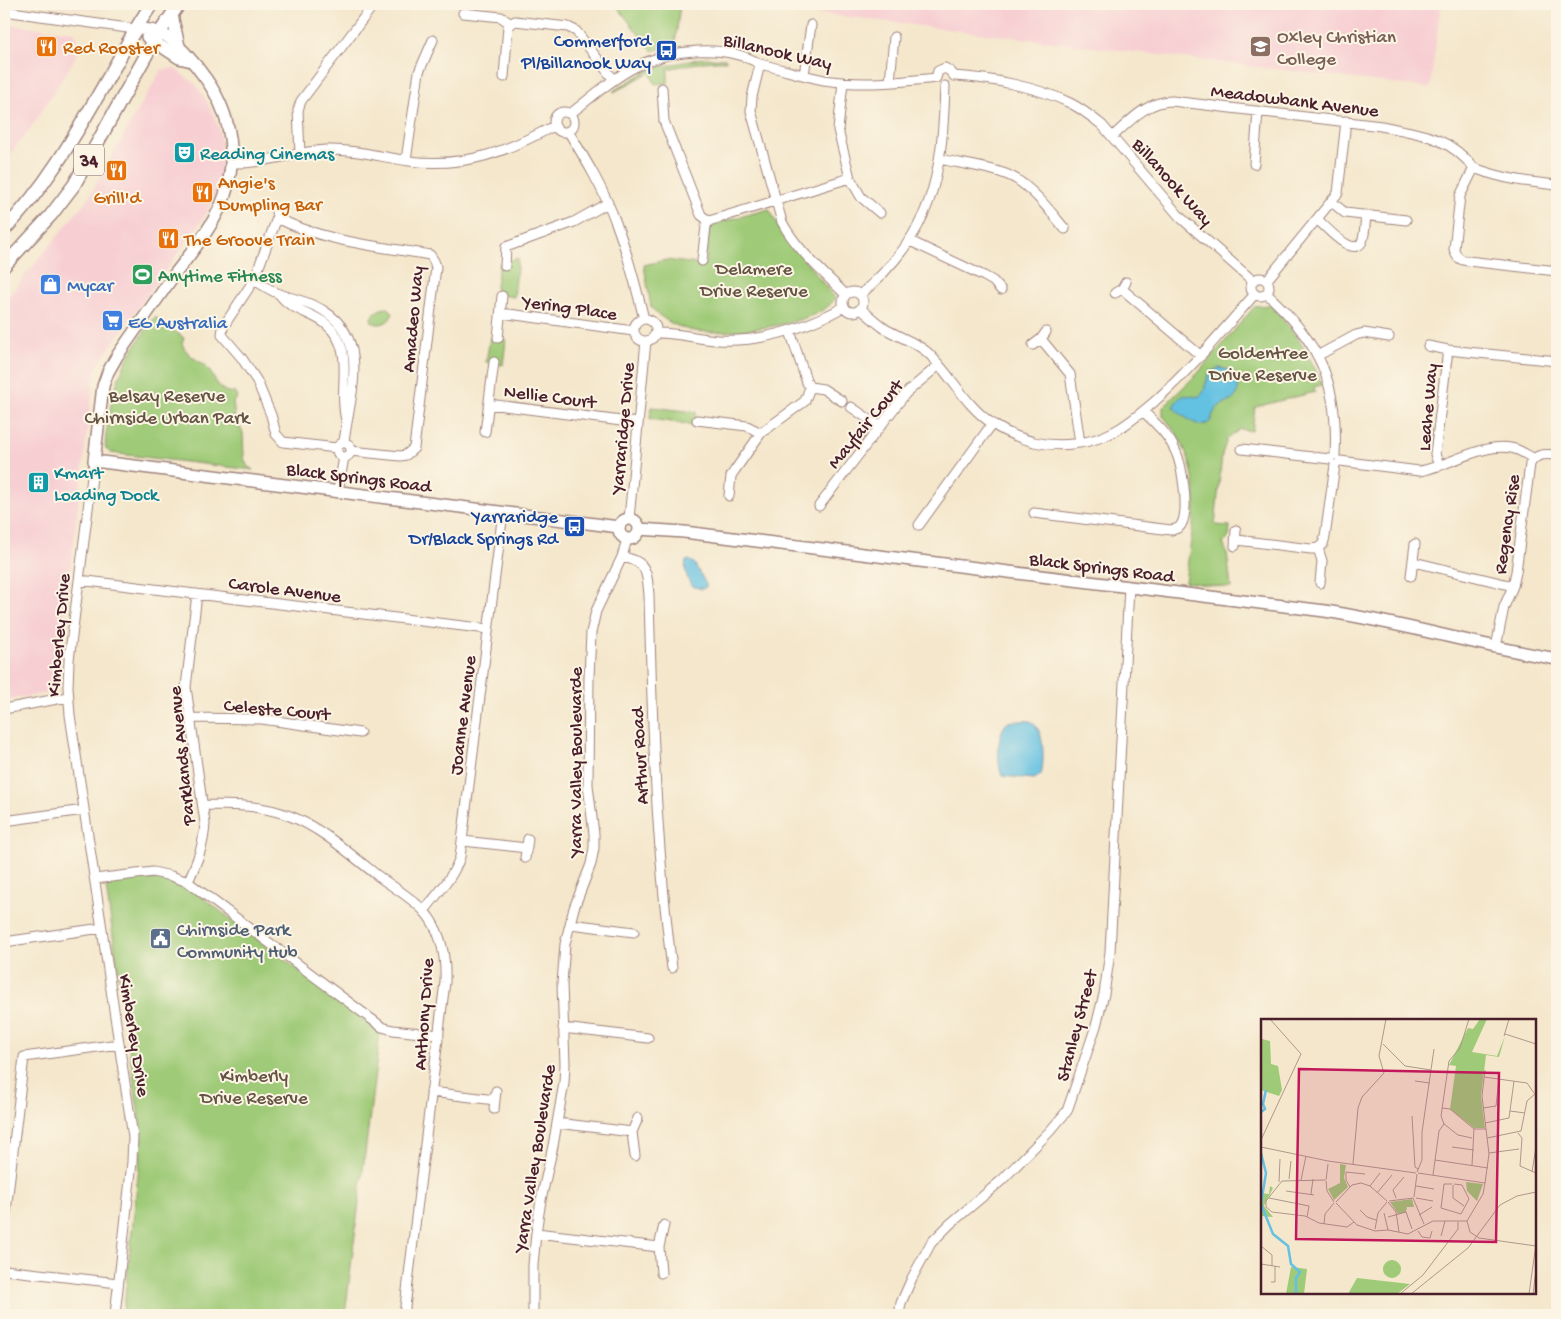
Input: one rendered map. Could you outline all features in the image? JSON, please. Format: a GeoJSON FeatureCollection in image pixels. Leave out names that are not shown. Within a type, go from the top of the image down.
{"type":"FeatureCollection","features":[{"type":"Feature","properties":{"kind":"highway","name":"34"},"geometry":{"type":"LineString","coordinates":[[4,230],[33,198],[62,157],[136,28],[152,4]]}},
{"type":"Feature","properties":{"kind":"highway","name":"34"},"geometry":{"type":"LineString","coordinates":[[4,266],[52,215],[74,185],[157,37],[180,4]]}},
{"type":"Feature","properties":{"kind":"main road"},"geometry":{"type":"LineString","coordinates":[[172,15],[179,46]]}},
{"type":"Feature","properties":{"kind":"main road","name":"Kimberley Drive"},"geometry":{"type":"LineString","coordinates":[[94,461],[102,395],[108,372],[116,356],[213,221],[226,191],[232,162],[231,141],[222,105],[214,90],[187,53],[179,46],[136,28]]}},
{"type":"Feature","properties":{"kind":"main road","name":"Kimberley Drive"},"geometry":{"type":"LineString","coordinates":[[157,37],[179,58],[192,61]]}},
{"type":"Feature","properties":{"kind":"main road","name":"Black Springs Road"},"geometry":{"type":"LineString","coordinates":[[94,461],[619,528]]}},
{"type":"Feature","properties":{"kind":"main road"},"geometry":{"type":"LineString","coordinates":[[629,519],[634,521],[639,528],[635,536],[626,539],[620,533],[619,528],[621,522],[629,519]]}},
{"type":"Feature","properties":{"kind":"main road","name":"Black Springs Road"},"geometry":{"type":"LineString","coordinates":[[639,528],[1325,611],[1371,618],[1557,659]]}},
{"type":"Feature","properties":{"kind":"street"},"geometry":{"type":"LineString","coordinates":[[300,154],[298,110],[302,101],[374,4]]}},
{"type":"Feature","properties":{"kind":"street"},"geometry":{"type":"LineString","coordinates":[[4,11],[136,28]]}},
{"type":"Feature","properties":{"kind":"street"},"geometry":{"type":"LineString","coordinates":[[463,13],[501,17],[511,24]]}},
{"type":"Feature","properties":{"kind":"street"},"geometry":{"type":"LineString","coordinates":[[504,77],[508,26],[515,21],[568,27],[576,31],[614,80]]}},
{"type":"Feature","properties":{"kind":"street"},"geometry":{"type":"LineString","coordinates":[[804,75],[811,25]]}},
{"type":"Feature","properties":{"kind":"street"},"geometry":{"type":"LineString","coordinates":[[890,82],[894,37]]}},
{"type":"Feature","properties":{"kind":"street"},"geometry":{"type":"LineString","coordinates":[[406,160],[419,72],[422,61],[433,40]]}},
{"type":"Feature","properties":{"kind":"street","name":"Billanook Way"},"geometry":{"type":"LineString","coordinates":[[570,114],[614,80],[635,67],[667,55],[686,52],[723,52],[752,59],[760,64],[843,82],[890,82],[936,78]]}},
{"type":"Feature","properties":{"kind":"street"},"geometry":{"type":"LineString","coordinates":[[760,64],[752,97],[751,111],[786,229],[814,263],[846,295]]}},
{"type":"Feature","properties":{"kind":"street"},"geometry":{"type":"LineString","coordinates":[[945,68],[954,76],[951,83],[945,86],[939,84],[936,78],[938,71],[945,68]]}},
{"type":"Feature","properties":{"kind":"street","name":"Billanook Way"},"geometry":{"type":"LineString","coordinates":[[954,76],[1003,83],[1053,96],[1087,113],[1102,125],[1180,217],[1253,281]]}},
{"type":"Feature","properties":{"kind":"street"},"geometry":{"type":"LineString","coordinates":[[843,82],[838,130],[850,178],[861,197],[880,214]]}},
{"type":"Feature","properties":{"kind":"street"},"geometry":{"type":"LineString","coordinates":[[860,295],[884,273],[910,241],[926,209],[940,159],[945,86]]}},
{"type":"Feature","properties":{"kind":"street"},"geometry":{"type":"LineString","coordinates":[[662,88],[664,121],[701,215],[709,221]]}},
{"type":"Feature","properties":{"kind":"street","name":"Meadowbank Avenue"},"geometry":{"type":"LineString","coordinates":[[1112,137],[1143,110],[1163,101],[1172,101],[1346,121],[1438,138],[1453,147],[1474,168]]}},
{"type":"Feature","properties":{"kind":"street"},"geometry":{"type":"LineString","coordinates":[[1254,164],[1258,111]]}},
{"type":"Feature","properties":{"kind":"street"},"geometry":{"type":"LineString","coordinates":[[564,112],[570,114],[574,123],[568,131],[559,131],[554,126],[554,120],[558,114],[564,112]]}},
{"type":"Feature","properties":{"kind":"street"},"geometry":{"type":"LineString","coordinates":[[1267,280],[1338,193],[1346,121]]}},
{"type":"Feature","properties":{"kind":"street"},"geometry":{"type":"LineString","coordinates":[[232,162],[264,161],[325,150],[340,150],[406,160],[446,162],[493,154],[513,147],[554,126]]}},
{"type":"Feature","properties":{"kind":"street"},"geometry":{"type":"LineString","coordinates":[[568,131],[608,203],[625,247],[644,319]]}},
{"type":"Feature","properties":{"kind":"street"},"geometry":{"type":"LineString","coordinates":[[940,159],[989,170],[1014,178],[1040,198],[1065,229]]}},
{"type":"Feature","properties":{"kind":"street"},"geometry":{"type":"LineString","coordinates":[[1557,185],[1513,180],[1474,168],[1460,196],[1454,249],[1456,255],[1461,260],[1557,271]]}},
{"type":"Feature","properties":{"kind":"street"},"geometry":{"type":"LineString","coordinates":[[702,261],[706,226],[709,221],[850,178]]}},
{"type":"Feature","properties":{"kind":"street"},"geometry":{"type":"LineString","coordinates":[[1332,202],[1345,213],[1406,220]]}},
{"type":"Feature","properties":{"kind":"street"},"geometry":{"type":"LineString","coordinates":[[505,266],[506,247],[574,222],[608,203]]}},
{"type":"Feature","properties":{"kind":"street","name":"Amadeo Way"},"geometry":{"type":"LineString","coordinates":[[254,280],[277,215],[306,231],[326,237],[430,255],[434,261],[436,267],[414,448],[406,456],[351,451]]}},
{"type":"Feature","properties":{"kind":"street"},"geometry":{"type":"LineString","coordinates":[[1317,219],[1344,243],[1350,247],[1356,247],[1363,239],[1366,215]]}},
{"type":"Feature","properties":{"kind":"street"},"geometry":{"type":"LineString","coordinates":[[910,241],[984,276],[993,281],[1001,290]]}},
{"type":"Feature","properties":{"kind":"street"},"geometry":{"type":"LineString","coordinates":[[1260,277],[1267,280],[1270,288],[1267,294],[1259,296],[1254,294],[1251,286],[1253,281],[1260,277]]}},
{"type":"Feature","properties":{"kind":"street"},"geometry":{"type":"LineString","coordinates":[[344,457],[338,454],[341,445],[346,423],[342,398],[344,355],[339,341],[326,324],[292,307],[280,295],[254,280],[223,327],[222,335],[241,357],[257,381],[272,415],[278,438],[283,442],[341,445],[350,445],[351,451],[348,456],[344,457]]}},
{"type":"Feature","properties":{"kind":"street"},"geometry":{"type":"LineString","coordinates":[[1121,288],[1201,356]]}},
{"type":"Feature","properties":{"kind":"street"},"geometry":{"type":"LineString","coordinates":[[852,292],[860,295],[863,300],[861,309],[852,312],[844,307],[843,301],[846,295],[852,292]]}},
{"type":"Feature","properties":{"kind":"street"},"geometry":{"type":"LineString","coordinates":[[861,309],[884,327],[917,345],[938,365],[968,402],[992,424],[1022,439],[1059,445],[1097,439],[1114,432],[1144,411],[1182,377],[1254,294]]}},
{"type":"Feature","properties":{"kind":"street"},"geometry":{"type":"LineString","coordinates":[[1236,539],[1311,549],[1318,548],[1323,544],[1325,537],[1335,460],[1336,420],[1331,388],[1317,356],[1287,312],[1267,294]]}},
{"type":"Feature","properties":{"kind":"street","name":"Yering Place"},"geometry":{"type":"LineString","coordinates":[[498,338],[502,296]]}},
{"type":"Feature","properties":{"kind":"street"},"geometry":{"type":"LineString","coordinates":[[656,333],[716,340],[767,337],[810,324],[844,307]]}},
{"type":"Feature","properties":{"kind":"street","name":"Yering Place"},"geometry":{"type":"LineString","coordinates":[[501,313],[634,332]]}},
{"type":"Feature","properties":{"kind":"street"},"geometry":{"type":"LineString","coordinates":[[644,319],[650,320],[655,324],[656,333],[646,341],[640,339],[634,332],[637,322],[644,319]]}},
{"type":"Feature","properties":{"kind":"street"},"geometry":{"type":"LineString","coordinates":[[790,331],[807,383],[810,387],[823,389],[842,401]]}},
{"type":"Feature","properties":{"kind":"street"},"geometry":{"type":"LineString","coordinates":[[1317,356],[1356,335],[1389,337]]}},
{"type":"Feature","properties":{"kind":"street"},"geometry":{"type":"LineString","coordinates":[[1040,339],[1070,374],[1080,443]]}},
{"type":"Feature","properties":{"kind":"street","name":"Yarraridge Drive"},"geometry":{"type":"LineString","coordinates":[[629,519],[646,341]]}},
{"type":"Feature","properties":{"kind":"street"},"geometry":{"type":"LineString","coordinates":[[1428,346],[1448,350],[1557,361]]}},
{"type":"Feature","properties":{"kind":"street","name":"Leahe Way"},"geometry":{"type":"LineString","coordinates":[[1439,466],[1435,454],[1448,350]]}},
{"type":"Feature","properties":{"kind":"street","name":"Nellie Court"},"geometry":{"type":"LineString","coordinates":[[485,432],[494,362]]}},
{"type":"Feature","properties":{"kind":"street","name":"Mayfair Court"},"geometry":{"type":"LineString","coordinates":[[818,506],[906,393],[938,365]]}},
{"type":"Feature","properties":{"kind":"street"},"geometry":{"type":"LineString","coordinates":[[729,496],[731,476],[761,433],[806,401],[810,387]]}},
{"type":"Feature","properties":{"kind":"street","name":"Nellie Court"},"geometry":{"type":"LineString","coordinates":[[489,404],[637,423]]}},
{"type":"Feature","properties":{"kind":"street"},"geometry":{"type":"LineString","coordinates":[[851,407],[879,426]]}},
{"type":"Feature","properties":{"kind":"street"},"geometry":{"type":"LineString","coordinates":[[1034,513],[1171,530],[1177,529],[1181,525],[1183,518],[1185,494],[1180,464],[1170,440],[1144,411]]}},
{"type":"Feature","properties":{"kind":"street"},"geometry":{"type":"LineString","coordinates":[[696,420],[748,426],[761,433]]}},
{"type":"Feature","properties":{"kind":"street"},"geometry":{"type":"LineString","coordinates":[[918,525],[992,424]]}},
{"type":"Feature","properties":{"kind":"street"},"geometry":{"type":"LineString","coordinates":[[1242,449],[1419,471],[1439,466],[1462,456],[1492,449],[1506,448],[1518,450],[1533,458]]}},
{"type":"Feature","properties":{"kind":"street","name":"Regency Rise"},"geometry":{"type":"LineString","coordinates":[[1496,647],[1504,607],[1513,586],[1530,464],[1533,458],[1545,454],[1557,455]]}},
{"type":"Feature","properties":{"kind":"street"},"geometry":{"type":"LineString","coordinates":[[338,491],[344,457]]}},
{"type":"Feature","properties":{"kind":"street","name":"Kimberley Drive"},"geometry":{"type":"LineString","coordinates":[[94,461],[68,668],[68,697],[134,1137],[115,1315]]}},
{"type":"Feature","properties":{"kind":"street","name":"Joanne Avenue"},"geometry":{"type":"LineString","coordinates":[[424,911],[456,867],[463,841],[503,512]]}},
{"type":"Feature","properties":{"kind":"street","name":"Yarra Valley Boulevarde"},"geometry":{"type":"LineString","coordinates":[[533,1315],[533,1265],[536,1232],[564,1083],[563,962],[565,944],[574,908],[592,864],[594,848],[588,784],[591,633],[596,612],[622,557],[626,539]]}},
{"type":"Feature","properties":{"kind":"street"},"geometry":{"type":"LineString","coordinates":[[1411,576],[1415,544]]}},
{"type":"Feature","properties":{"kind":"street"},"geometry":{"type":"LineString","coordinates":[[1318,548],[1322,561],[1320,583]]}},
{"type":"Feature","properties":{"kind":"street","name":"Arthur Road"},"geometry":{"type":"LineString","coordinates":[[622,557],[633,559],[642,564],[647,574],[653,756],[665,916],[672,968]]}},
{"type":"Feature","properties":{"kind":"street"},"geometry":{"type":"LineString","coordinates":[[1414,562],[1513,586]]}},
{"type":"Feature","properties":{"kind":"street","name":"Carole Avenue"},"geometry":{"type":"LineString","coordinates":[[79,580],[488,629]]}},
{"type":"Feature","properties":{"kind":"street","name":"Stanley Street"},"geometry":{"type":"LineString","coordinates":[[899,1315],[901,1303],[912,1278],[931,1243],[950,1224],[1002,1180],[1050,1132],[1067,1111],[1096,1026],[1104,994],[1110,952],[1129,587]]}},
{"type":"Feature","properties":{"kind":"street","name":"Parklands Avenue"},"geometry":{"type":"LineString","coordinates":[[188,882],[204,839],[204,805],[186,687],[197,594]]}},
{"type":"Feature","properties":{"kind":"street"},"geometry":{"type":"LineString","coordinates":[[4,709],[68,697]]}},
{"type":"Feature","properties":{"kind":"street","name":"Celeste Court"},"geometry":{"type":"LineString","coordinates":[[190,718],[262,719],[360,732]]}},
{"type":"Feature","properties":{"kind":"street","name":"Anthony Drive"},"geometry":{"type":"LineString","coordinates":[[204,805],[243,805],[267,808],[291,816],[314,828],[424,911],[436,931],[444,959],[445,982],[404,1315]]}},
{"type":"Feature","properties":{"kind":"street"},"geometry":{"type":"LineString","coordinates":[[4,822],[84,810]]}},
{"type":"Feature","properties":{"kind":"street"},"geometry":{"type":"LineString","coordinates":[[463,841],[527,848]]}},
{"type":"Feature","properties":{"kind":"street"},"geometry":{"type":"LineString","coordinates":[[95,879],[153,872],[188,882],[382,1027],[438,1035]]}},
{"type":"Feature","properties":{"kind":"street"},"geometry":{"type":"LineString","coordinates":[[571,924],[634,932]]}},
{"type":"Feature","properties":{"kind":"street"},"geometry":{"type":"LineString","coordinates":[[4,942],[102,928]]}},
{"type":"Feature","properties":{"kind":"street"},"geometry":{"type":"LineString","coordinates":[[563,1028],[648,1038]]}},
{"type":"Feature","properties":{"kind":"street"},"geometry":{"type":"LineString","coordinates":[[4,1228],[24,1057],[119,1044]]}},
{"type":"Feature","properties":{"kind":"street"},"geometry":{"type":"LineString","coordinates":[[431,1092],[495,1100]]}},
{"type":"Feature","properties":{"kind":"street"},"geometry":{"type":"LineString","coordinates":[[635,1156],[632,1132],[638,1118]]}},
{"type":"Feature","properties":{"kind":"street"},"geometry":{"type":"LineString","coordinates":[[557,1123],[632,1132]]}},
{"type":"Feature","properties":{"kind":"street"},"geometry":{"type":"LineString","coordinates":[[661,1273],[659,1247],[664,1225]]}},
{"type":"Feature","properties":{"kind":"street"},"geometry":{"type":"LineString","coordinates":[[536,1232],[659,1247]]}},
{"type":"Feature","properties":{"kind":"street"},"geometry":{"type":"LineString","coordinates":[[4,1270],[118,1283]]}},
{"type":"Feature","properties":{"kind":"shaded area"},"geometry":{"type":"Polygon","coordinates":[[[46,4],[103,4],[99,9],[46,4]]]}},
{"type":"Feature","properties":{"kind":"shaded area","name":"Oxley Christian College"},"geometry":{"type":"Polygon","coordinates":[[[742,4],[1441,4],[1430,88],[742,4]]]}},
{"type":"Feature","properties":{"kind":"shaded area"},"geometry":{"type":"Polygon","coordinates":[[[4,24],[74,32],[81,47],[30,129],[4,161],[4,24]]]}},
{"type":"Feature","properties":{"kind":"shaded area"},"geometry":{"type":"Polygon","coordinates":[[[174,68],[196,85],[206,99],[219,128],[222,154],[219,187],[211,206],[201,222],[111,345],[95,370],[55,692],[4,700],[4,302],[87,200],[161,70],[174,68]]]}},
{"type":"Feature","properties":{"kind":"green space"},"geometry":{"type":"Polygon","coordinates":[[[615,4],[680,4],[675,45],[652,51],[615,4]]]}},
{"type":"Feature","properties":{"kind":"green space"},"geometry":{"type":"Polygon","coordinates":[[[702,58],[726,59],[726,61],[704,62],[668,69],[668,83],[655,84],[650,72],[613,91],[650,69],[702,58]]]}},
{"type":"Feature","properties":{"kind":"green space","name":"Delamere Drive Reserve"},"geometry":{"type":"Polygon","coordinates":[[[769,209],[782,232],[835,298],[826,308],[812,316],[770,327],[708,332],[694,331],[676,326],[665,320],[651,307],[644,265],[666,260],[705,265],[710,225],[769,209]]]}},
{"type":"Feature","properties":{"kind":"green space"},"geometry":{"type":"Polygon","coordinates":[[[518,258],[514,297],[495,294],[499,264],[518,258]]]}},
{"type":"Feature","properties":{"kind":"green space","name":"Goldentree Drive Reserve"},"geometry":{"type":"Polygon","coordinates":[[[1270,305],[1300,342],[1322,385],[1314,387],[1315,392],[1255,407],[1252,431],[1240,429],[1227,439],[1222,454],[1215,525],[1230,526],[1229,537],[1223,543],[1227,553],[1231,588],[1185,582],[1194,515],[1195,495],[1193,476],[1178,436],[1163,416],[1163,407],[1198,373],[1255,306],[1270,305]]]}},
{"type":"Feature","properties":{"kind":"green space"},"geometry":{"type":"Polygon","coordinates":[[[388,308],[393,313],[387,321],[382,324],[372,322],[371,318],[376,312],[388,308]]]}},
{"type":"Feature","properties":{"kind":"green space","name":"Belsay Reserve Chirnside Urban Park"},"geometry":{"type":"Polygon","coordinates":[[[155,317],[184,338],[182,344],[185,349],[208,369],[221,388],[225,391],[234,392],[237,398],[233,402],[235,418],[243,433],[244,458],[247,466],[253,470],[111,453],[106,449],[105,439],[114,392],[130,354],[155,317]]]}},
{"type":"Feature","properties":{"kind":"green space"},"geometry":{"type":"Polygon","coordinates":[[[490,338],[506,340],[503,365],[486,362],[490,338]]]}},
{"type":"Feature","properties":{"kind":"green space"},"geometry":{"type":"Polygon","coordinates":[[[651,407],[696,412],[694,425],[650,419],[651,407]]]}},
{"type":"Feature","properties":{"kind":"green space","name":"Kimberly Drive Reserve"},"geometry":{"type":"Polygon","coordinates":[[[144,878],[186,885],[380,1032],[345,1315],[123,1315],[142,1138],[106,887],[111,882],[144,878]]]}},
{"type":"Feature","properties":{"kind":"water"},"geometry":{"type":"Polygon","coordinates":[[[1220,368],[1232,371],[1238,382],[1238,390],[1232,400],[1217,408],[1210,422],[1203,425],[1198,424],[1186,418],[1173,407],[1181,397],[1195,397],[1202,394],[1210,372],[1220,368]]]}},
{"type":"Feature","properties":{"kind":"water"},"geometry":{"type":"Polygon","coordinates":[[[689,560],[694,563],[706,587],[702,589],[692,586],[690,583],[685,568],[686,561],[689,560]]]}},
{"type":"Feature","properties":{"kind":"water"},"geometry":{"type":"Polygon","coordinates":[[[1028,721],[1035,725],[1041,737],[1043,754],[1041,775],[1034,779],[1002,776],[999,747],[1002,732],[1009,722],[1028,721]]]}},
{"type":"Feature","properties":{"kind":"place","name":"Red Rooster"},"geometry":{"type":"Point","coordinates":[47,46]}},
{"type":"Feature","properties":{"kind":"place","name":"Oxley Christian College"},"geometry":{"type":"Point","coordinates":[1261,46]}},
{"type":"Feature","properties":{"kind":"place","name":"Commerford Pl/Billanook Way"},"geometry":{"type":"Point","coordinates":[667,50]}},
{"type":"Feature","properties":{"kind":"place","name":"Reading Cinemas"},"geometry":{"type":"Point","coordinates":[184,152]}},
{"type":"Feature","properties":{"kind":"place","name":"Grill'd"},"geometry":{"type":"Point","coordinates":[117,170]}},
{"type":"Feature","properties":{"kind":"place","name":"Angie's Dumpling Bar"},"geometry":{"type":"Point","coordinates":[202,192]}},
{"type":"Feature","properties":{"kind":"place","name":"The Groove Train"},"geometry":{"type":"Point","coordinates":[168,238]}},
{"type":"Feature","properties":{"kind":"place","name":"Anytime Fitness"},"geometry":{"type":"Point","coordinates":[142,274]}},
{"type":"Feature","properties":{"kind":"place","name":"Mycar"},"geometry":{"type":"Point","coordinates":[51,284]}},
{"type":"Feature","properties":{"kind":"place","name":"EG Australia"},"geometry":{"type":"Point","coordinates":[112,321]}},
{"type":"Feature","properties":{"kind":"place","name":"Kmart Loading Dock"},"geometry":{"type":"Point","coordinates":[38,482]}},
{"type":"Feature","properties":{"kind":"place","name":"Yarraridge Dr/Black Springs Rd"},"geometry":{"type":"Point","coordinates":[574,526]}},
{"type":"Feature","properties":{"kind":"place","name":"Chirnside Park Community Hub"},"geometry":{"type":"Point","coordinates":[161,939]}}]}
